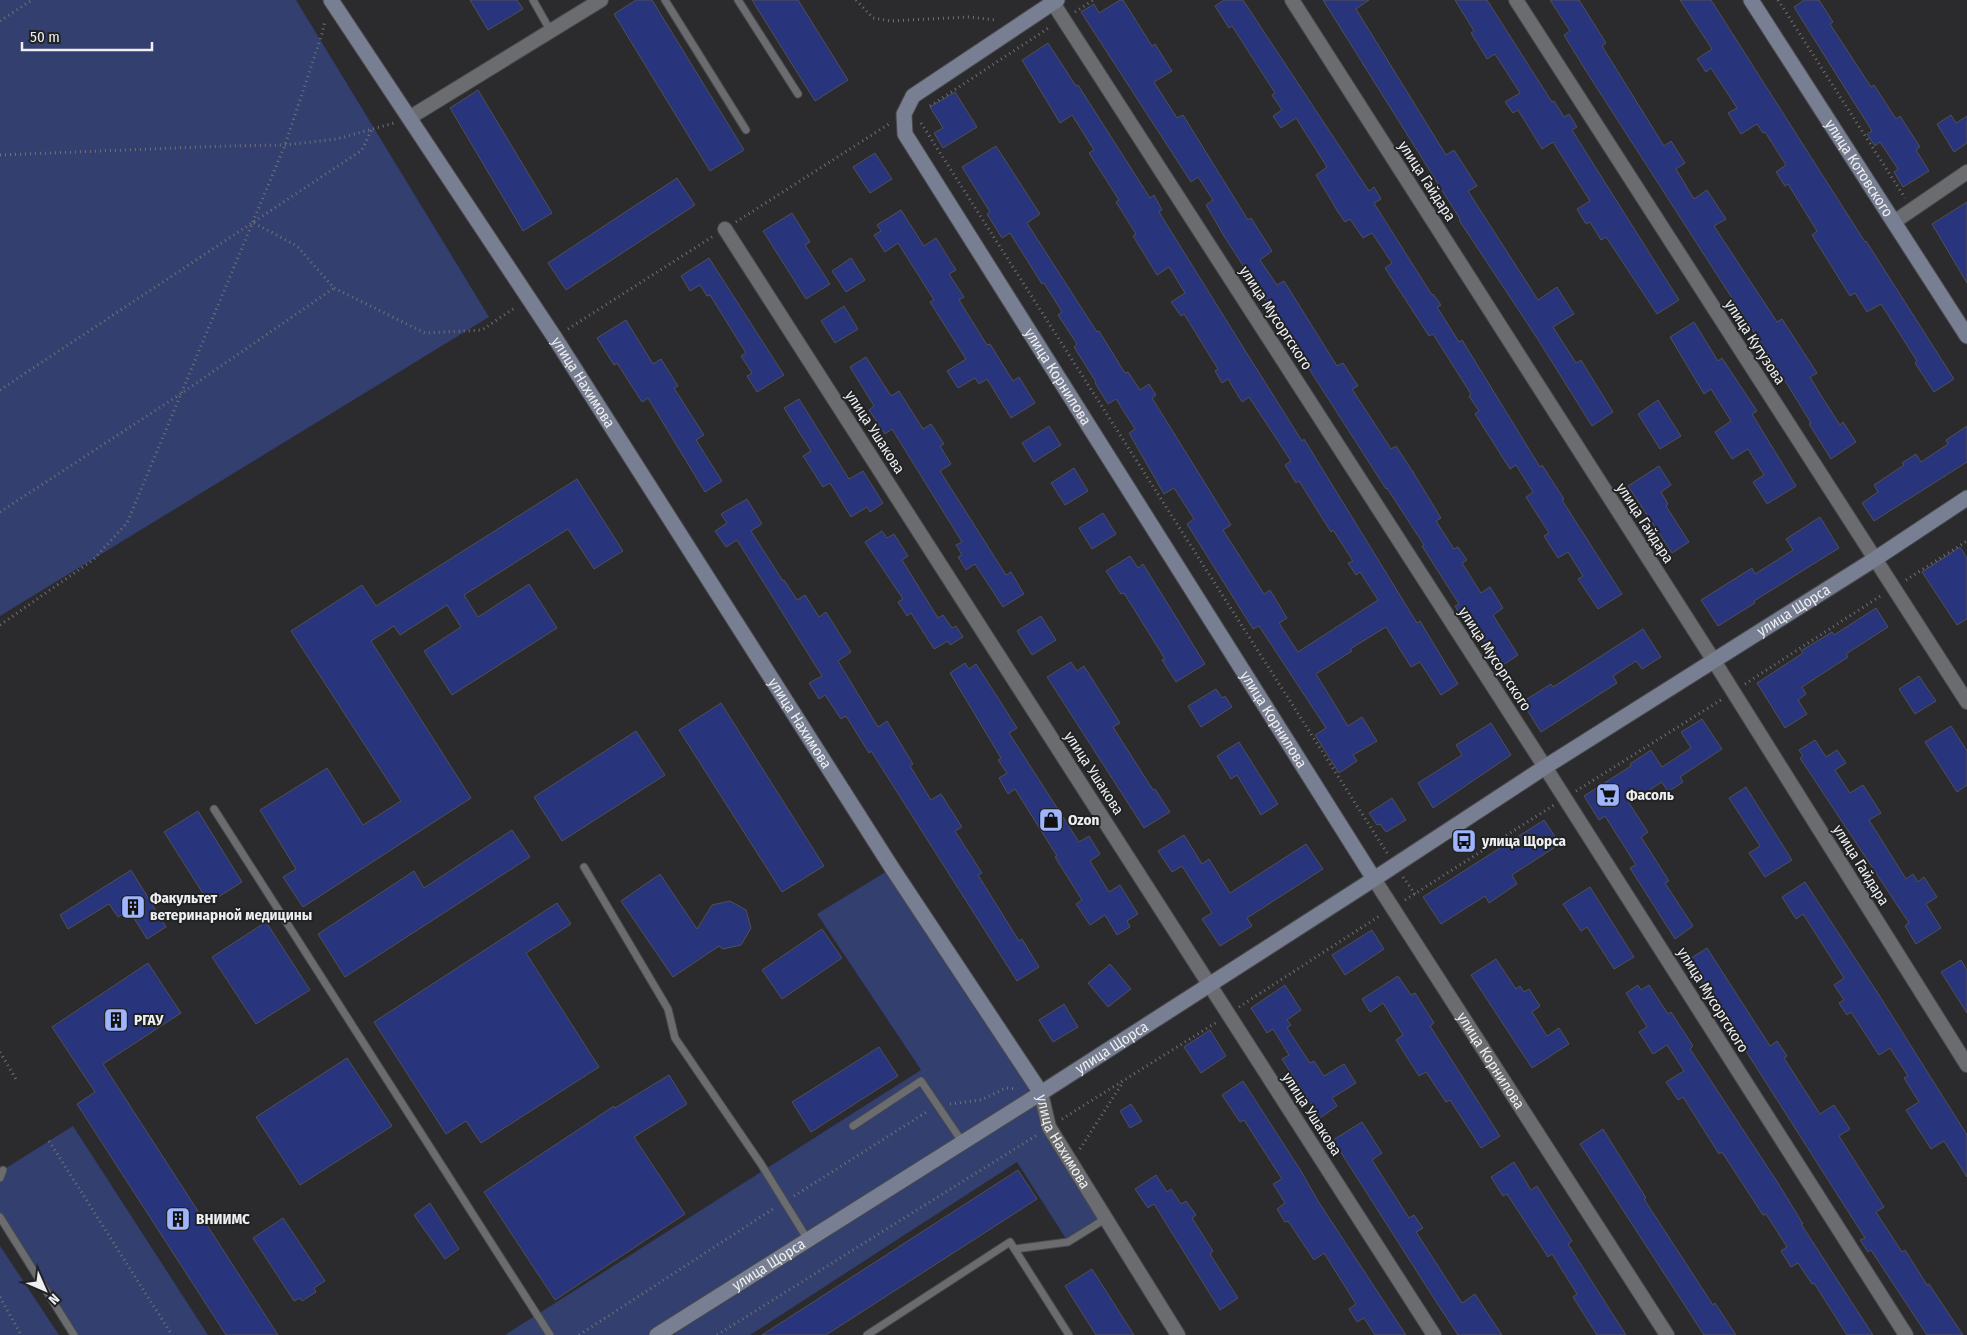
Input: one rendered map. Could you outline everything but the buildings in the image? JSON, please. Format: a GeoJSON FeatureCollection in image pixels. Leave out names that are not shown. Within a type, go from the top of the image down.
{"type":"FeatureCollection","features":[{"type":"Feature","properties":{"kind":"street","name":"улица Нахимова"},"geometry":{"type":"LineString","coordinates":[[331,0],[529,299],[748,638],[892,868],[1041,1093],[1049,1128],[1178,1335]]}},
{"type":"Feature","properties":{"kind":"street"},"geometry":{"type":"LineString","coordinates":[[409,118],[601,0]]}},
{"type":"Feature","properties":{"kind":"street","name":"улица Гайдара"},"geometry":{"type":"LineString","coordinates":[[1292,0],[1714,661],[1967,1065]]}},
{"type":"Feature","properties":{"kind":"street","name":"улица Кутузова"},"geometry":{"type":"LineString","coordinates":[[1516,0],[1967,702]]}},
{"type":"Feature","properties":{"kind":"street","name":"улица Котовского"},"geometry":{"type":"LineString","coordinates":[[1750,0],[1967,336]]}},
{"type":"Feature","properties":{"kind":"street"},"geometry":{"type":"LineString","coordinates":[[1022,23],[1055,1]]}},
{"type":"Feature","properties":{"kind":"street","name":"улица Мусоргского"},"geometry":{"type":"LineString","coordinates":[[1055,1],[1063,19],[1565,798],[1906,1335]]}},
{"type":"Feature","properties":{"kind":"street","name":"улица Корнилова"},"geometry":{"type":"LineString","coordinates":[[1022,23],[913,96],[904,114],[905,134],[1392,908],[1667,1335]]}},
{"type":"Feature","properties":{"kind":"street"},"geometry":{"type":"LineString","coordinates":[[1894,222],[1967,172]]}},
{"type":"Feature","properties":{"kind":"street","name":"улица Ушакова"},"geometry":{"type":"LineString","coordinates":[[725,229],[1434,1335]]}},
{"type":"Feature","properties":{"kind":"street","name":"улица Щорса"},"geometry":{"type":"LineString","coordinates":[[668,1332],[808,1240],[1041,1093],[1545,767],[1967,498]]}},
{"type":"Feature","properties":{"kind":"lane"},"geometry":{"type":"LineString","coordinates":[[533,0],[550,30]]}},
{"type":"Feature","properties":{"kind":"lane"},"geometry":{"type":"LineString","coordinates":[[664,0],[746,130]]}},
{"type":"Feature","properties":{"kind":"lane"},"geometry":{"type":"LineString","coordinates":[[738,0],[798,94]]}},
{"type":"Feature","properties":{"kind":"lane"},"geometry":{"type":"LineString","coordinates":[[214,809],[550,1335]]}},
{"type":"Feature","properties":{"kind":"lane"},"geometry":{"type":"LineString","coordinates":[[584,867],[668,1009],[675,1038],[761,1164],[808,1240]]}},
{"type":"Feature","properties":{"kind":"lane"},"geometry":{"type":"LineString","coordinates":[[853,1126],[921,1081],[962,1143]]}},
{"type":"Feature","properties":{"kind":"lane"},"geometry":{"type":"LineString","coordinates":[[0,1178],[3,1170]]}},
{"type":"Feature","properties":{"kind":"lane"},"geometry":{"type":"LineString","coordinates":[[0,1217],[74,1335]]}},
{"type":"Feature","properties":{"kind":"lane"},"geometry":{"type":"LineString","coordinates":[[1015,1249],[1068,1242],[1105,1219]]}},
{"type":"Feature","properties":{"kind":"lane"},"geometry":{"type":"LineString","coordinates":[[867,1335],[1010,1242],[1069,1335]]}},
{"type":"Feature","properties":{"kind":"path"},"geometry":{"type":"LineString","coordinates":[[0,21],[32,0]]}},
{"type":"Feature","properties":{"kind":"path"},"geometry":{"type":"LineString","coordinates":[[856,0],[873,18],[891,20],[968,17],[1022,23]]}},
{"type":"Feature","properties":{"kind":"path"},"geometry":{"type":"LineString","coordinates":[[924,110],[1093,0]]}},
{"type":"Feature","properties":{"kind":"path"},"geometry":{"type":"LineString","coordinates":[[1778,0],[1906,199],[1907,212]]}},
{"type":"Feature","properties":{"kind":"path"},"geometry":{"type":"LineString","coordinates":[[0,625],[94,560],[127,523],[285,146],[326,17]]}},
{"type":"Feature","properties":{"kind":"path"},"geometry":{"type":"LineString","coordinates":[[916,115],[1395,865]]}},
{"type":"Feature","properties":{"kind":"path"},"geometry":{"type":"LineString","coordinates":[[0,155],[226,146],[285,146],[338,139],[409,118]]}},
{"type":"Feature","properties":{"kind":"path"},"geometry":{"type":"LineString","coordinates":[[0,390],[362,150],[372,129]]}},
{"type":"Feature","properties":{"kind":"path"},"geometry":{"type":"LineString","coordinates":[[254,223],[297,246],[334,288],[425,333],[482,330],[529,299]]}},
{"type":"Feature","properties":{"kind":"path"},"geometry":{"type":"LineString","coordinates":[[0,512],[182,393],[334,288]]}},
{"type":"Feature","properties":{"kind":"path"},"geometry":{"type":"LineString","coordinates":[[717,1335],[1229,1014],[1967,541]]}},
{"type":"Feature","properties":{"kind":"path"},"geometry":{"type":"LineString","coordinates":[[0,1052],[17,1081]]}},
{"type":"Feature","properties":{"kind":"path"},"geometry":{"type":"LineString","coordinates":[[1071,1163],[1125,1080]]}},
{"type":"Feature","properties":{"kind":"path"},"geometry":{"type":"LineString","coordinates":[[579,1335],[937,1105],[981,1100],[1006,1088],[1041,1093]]}},
{"type":"Feature","properties":{"kind":"path"},"geometry":{"type":"LineString","coordinates":[[49,1141],[172,1335]]}},
{"type":"Feature","properties":{"kind":"path"},"geometry":{"type":"LineString","coordinates":[[0,1297],[21,1335]]}},
{"type":"Feature","properties":{"kind":"shaded area"},"geometry":{"type":"Polygon","coordinates":[[[0,0],[296,0],[489,317],[0,616],[0,0]]]}},
{"type":"Feature","properties":{"kind":"shaded area"},"geometry":{"type":"Polygon","coordinates":[[[892,868],[1041,1093],[1049,1127],[1105,1219],[1068,1242],[1017,1162],[750,1335],[675,1335],[670,1327],[656,1335],[505,1335],[921,1070],[817,914],[892,868]]]}},
{"type":"Feature","properties":{"kind":"shaded area"},"geometry":{"type":"Polygon","coordinates":[[[73,1126],[208,1335],[74,1335],[0,1217],[0,1178],[3,1170],[73,1126]]]}},
{"type":"Feature","properties":{"kind":"shaded area"},"geometry":{"type":"Polygon","coordinates":[[[0,1246],[59,1335],[0,1335],[0,1246]]]}},
{"type":"Feature","properties":{"kind":"place","name":"Фасоль"},"geometry":{"type":"Point","coordinates":[1608,795]}},
{"type":"Feature","properties":{"kind":"place","name":"Ozon"},"geometry":{"type":"Point","coordinates":[1051,820]}},
{"type":"Feature","properties":{"kind":"place","name":"улица Щорса"},"geometry":{"type":"Point","coordinates":[1464,841]}},
{"type":"Feature","properties":{"kind":"place","name":"Факультет ветеринарной медицины"},"geometry":{"type":"Point","coordinates":[133,907]}},
{"type":"Feature","properties":{"kind":"place","name":"РГАУ"},"geometry":{"type":"Point","coordinates":[116,1020]}},
{"type":"Feature","properties":{"kind":"place","name":"ВНИИМС"},"geometry":{"type":"Point","coordinates":[178,1219]}}]}
